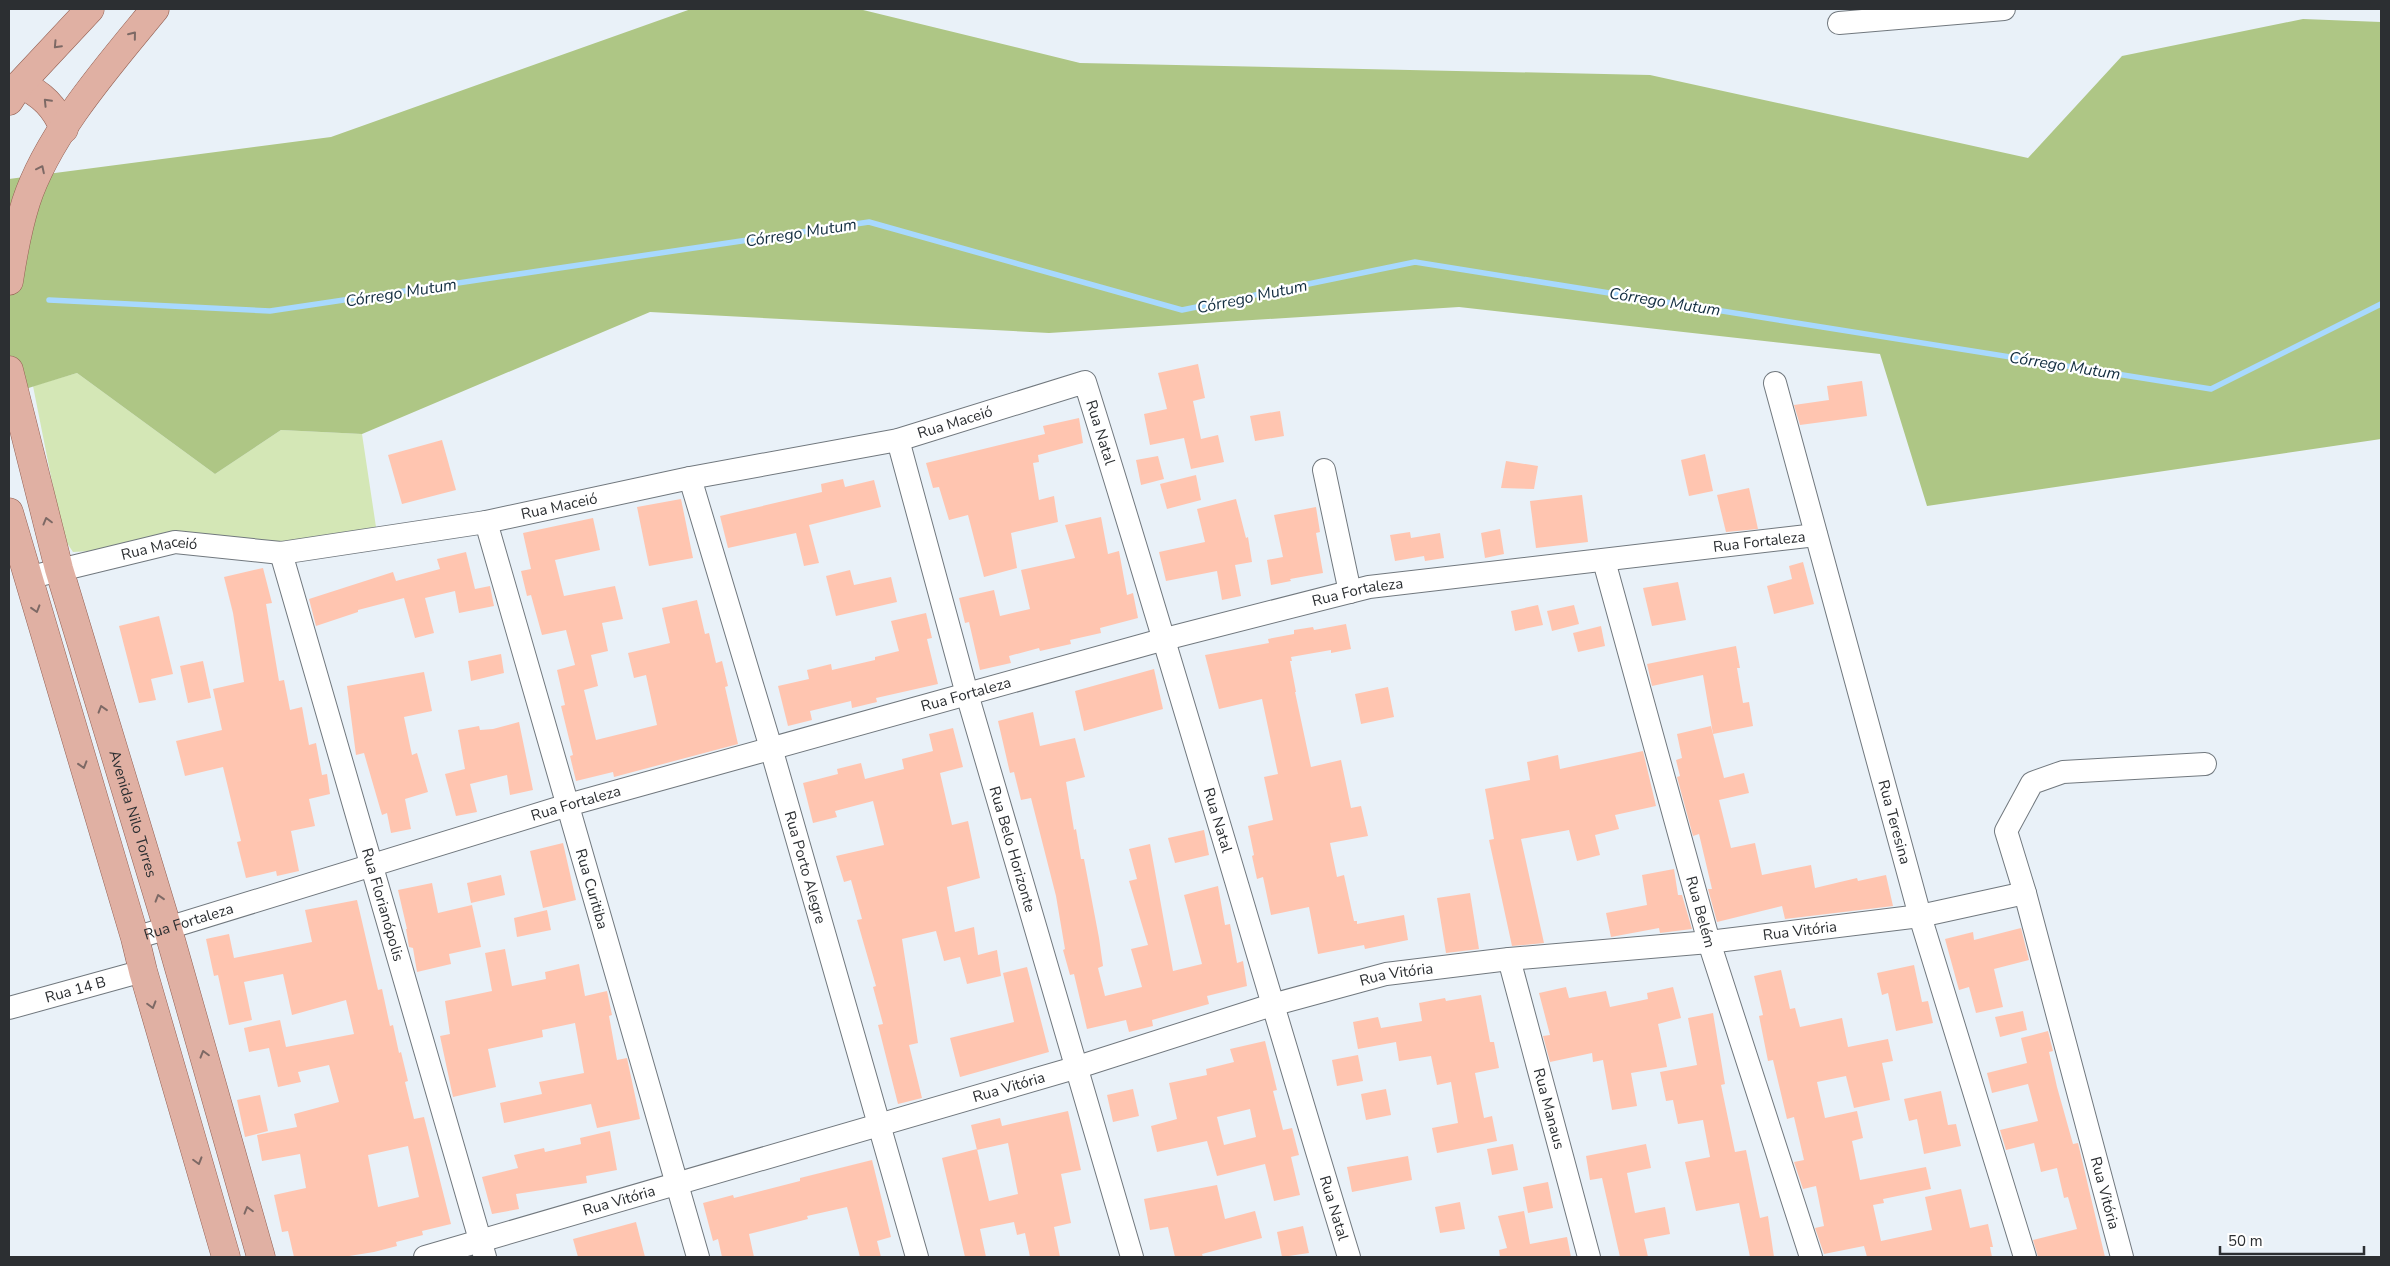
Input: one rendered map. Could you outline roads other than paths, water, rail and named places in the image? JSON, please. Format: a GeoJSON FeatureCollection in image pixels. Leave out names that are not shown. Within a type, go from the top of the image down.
{"type":"FeatureCollection","features":[{"type":"Feature","properties":{"kind":"main road"},"geometry":{"type":"LineString","coordinates":[[64,129],[59,117],[42,97],[12,89],[90,9]]}},
{"type":"Feature","properties":{"kind":"main road"},"geometry":{"type":"LineString","coordinates":[[10,273],[17,203],[43,165],[64,129],[108,66],[155,9]]}},
{"type":"Feature","properties":{"kind":"main road","name":"Avenida Nilo Torres"},"geometry":{"type":"LineString","coordinates":[[9,370],[59,569],[167,926],[261,1257]]}},
{"type":"Feature","properties":{"kind":"main road"},"geometry":{"type":"LineString","coordinates":[[9,512],[135,938],[142,971],[226,1257]]}},
{"type":"Feature","properties":{"kind":"street"},"geometry":{"type":"LineString","coordinates":[[1840,23],[2004,9]]}},
{"type":"Feature","properties":{"kind":"street","name":"Rua Maceió"},"geometry":{"type":"LineString","coordinates":[[27,578],[175,542],[281,553],[486,522],[690,478],[898,440],[1085,382]]}},
{"type":"Feature","properties":{"kind":"street","name":"Rua Natal"},"geometry":{"type":"LineString","coordinates":[[1085,382],[1165,639],[1272,1005],[1349,1257]]}},
{"type":"Feature","properties":{"kind":"street","name":"Rua Teresina"},"geometry":{"type":"LineString","coordinates":[[1775,384],[1920,916],[2025,1257]]}},
{"type":"Feature","properties":{"kind":"street","name":"Rua Belo Horizonte"},"geometry":{"type":"LineString","coordinates":[[898,440],[967,694],[1078,1067],[1132,1257]]}},
{"type":"Feature","properties":{"kind":"street"},"geometry":{"type":"LineString","coordinates":[[1324,470],[1350,592]]}},
{"type":"Feature","properties":{"kind":"street","name":"Rua Porto Alegre"},"geometry":{"type":"LineString","coordinates":[[690,478],[771,748],[917,1257]]}},
{"type":"Feature","properties":{"kind":"street","name":"Rua Curitiba"},"geometry":{"type":"LineString","coordinates":[[486,522],[698,1257]]}},
{"type":"Feature","properties":{"kind":"street","name":"Rua Fortaleza"},"geometry":{"type":"LineString","coordinates":[[135,938],[167,926],[568,805],[1165,639],[1369,587],[1816,535]]}},
{"type":"Feature","properties":{"kind":"street","name":"Rua Florianópolis"},"geometry":{"type":"LineString","coordinates":[[281,553],[482,1250]]}},
{"type":"Feature","properties":{"kind":"street","name":"Rua Belém"},"geometry":{"type":"LineString","coordinates":[[1604,561],[1709,942],[1811,1257]]}},
{"type":"Feature","properties":{"kind":"street"},"geometry":{"type":"LineString","coordinates":[[2025,893],[2006,831],[2032,783],[2064,772],[2204,764]]}},
{"type":"Feature","properties":{"kind":"street","name":"Rua Vitória"},"geometry":{"type":"LineString","coordinates":[[426,1257],[482,1250],[677,1185],[1078,1067],[1272,1005],[1386,974],[1508,959],[1709,942],[1920,916],[2025,893],[2122,1257]]}},
{"type":"Feature","properties":{"kind":"street","name":"Rua Manaus"},"geometry":{"type":"LineString","coordinates":[[1508,959],[1589,1257]]}},
{"type":"Feature","properties":{"kind":"street","name":"Rua 14 B"},"geometry":{"type":"LineString","coordinates":[[9,1008],[142,971]]}},
{"type":"Feature","properties":{"kind":"waterway","name":"Córrego Mutum"},"geometry":{"type":"LineString","coordinates":[[49,300],[270,311],[869,222],[1182,310],[1415,262],[2211,389],[2381,304]]}}]}
